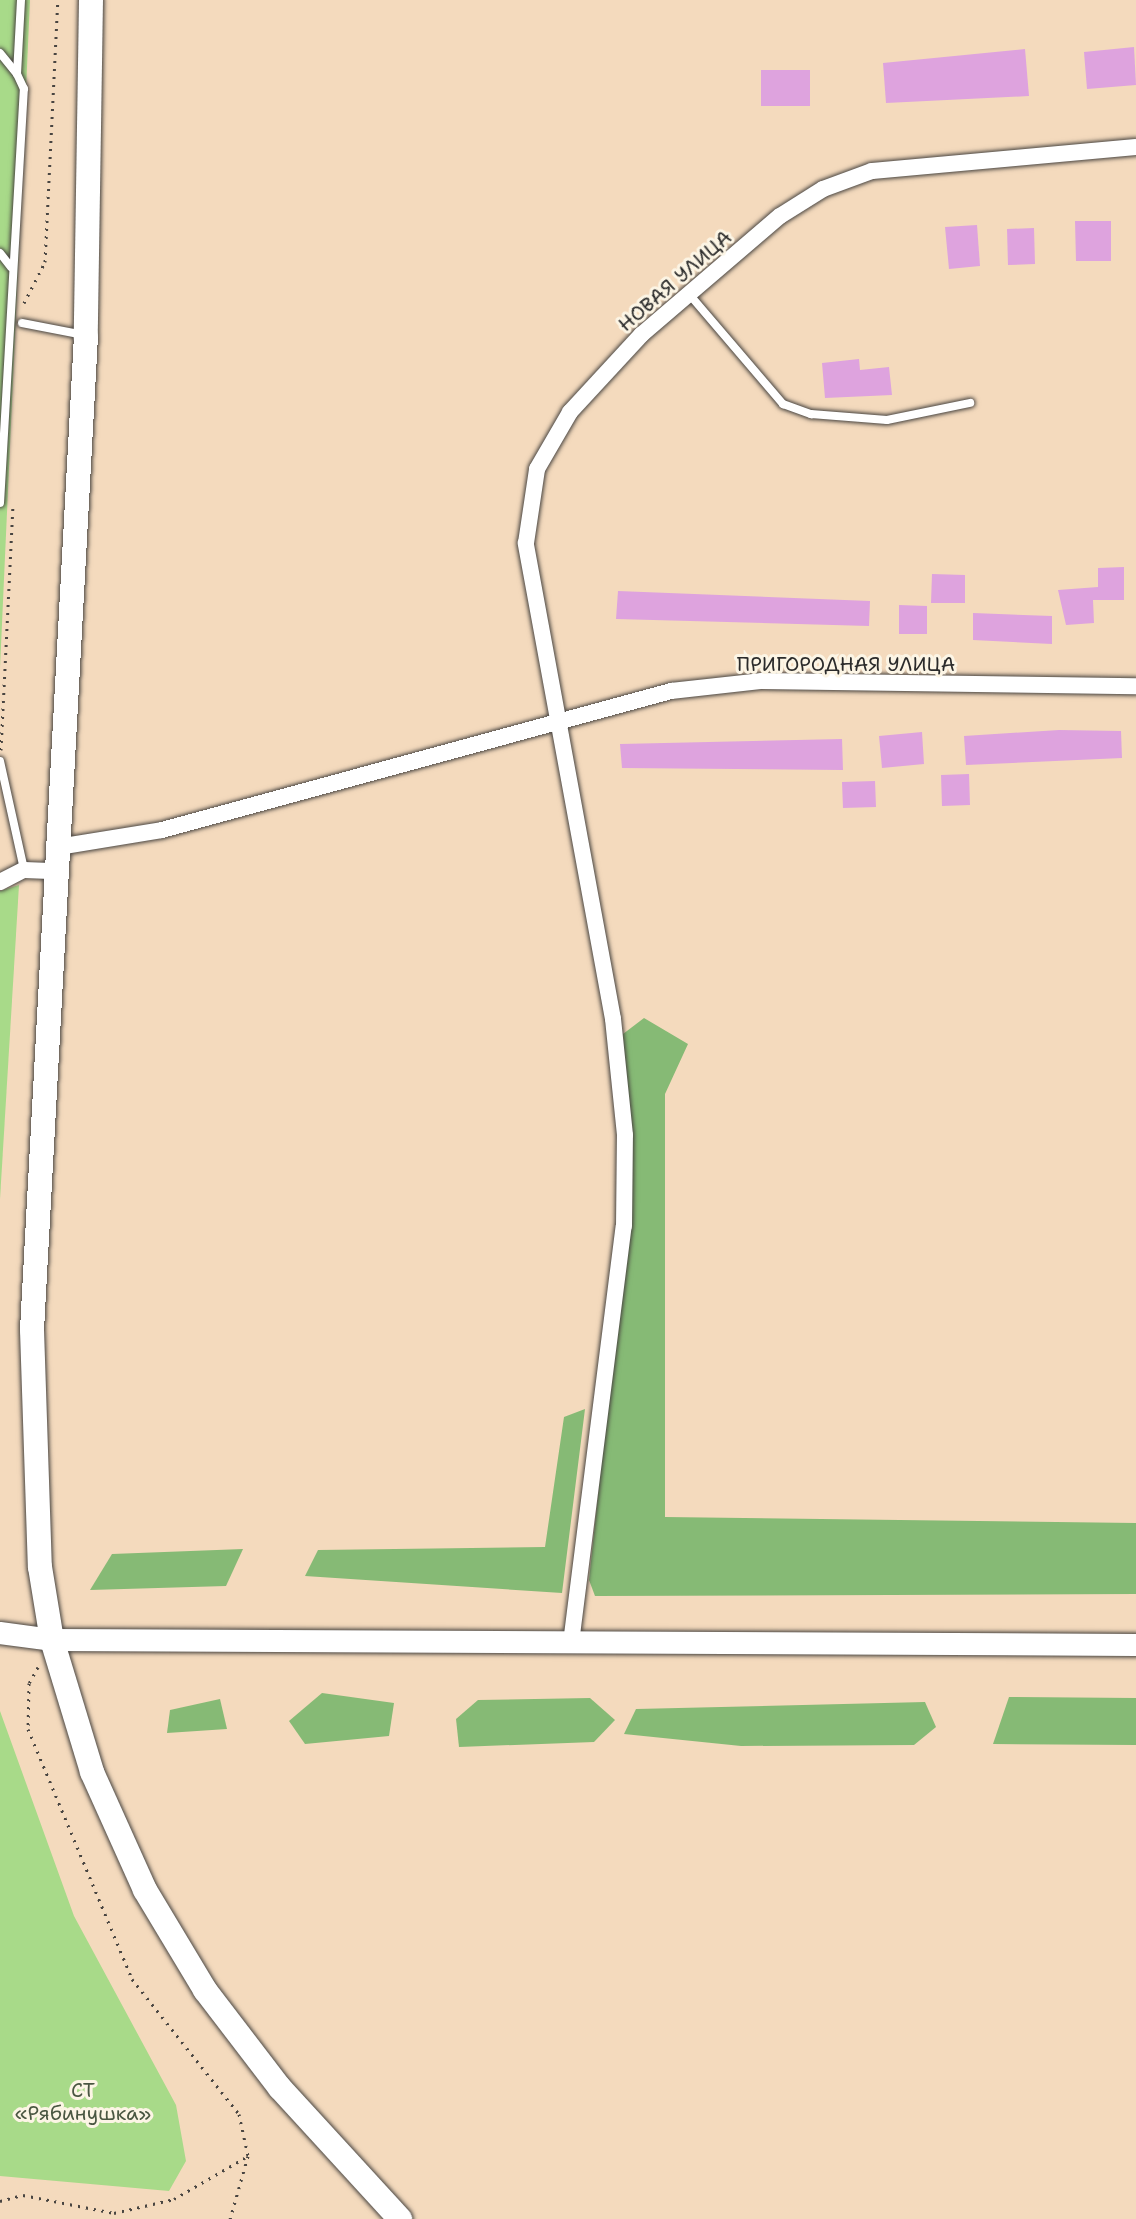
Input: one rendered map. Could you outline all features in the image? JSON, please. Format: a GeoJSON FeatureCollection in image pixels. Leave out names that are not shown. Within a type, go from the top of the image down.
{"type":"FeatureCollection","features":[{"type":"Feature","properties":{"kind":"main road"},"geometry":{"type":"LineString","coordinates":[[91,0],[86,336],[30,1419],[52,1640],[117,1834],[170,1933],[280,2088],[400,2219]]}},
{"type":"Feature","properties":{"kind":"street","name":"НОВАЯ УЛИЦА"},"geometry":{"type":"LineString","coordinates":[[571,1643],[624,1226],[625,1135],[613,1019],[526,543],[537,469],[570,412],[689,294],[780,216],[872,171],[1136,147]]}},
{"type":"Feature","properties":{"kind":"street","name":"ПРИГОРОДНАЯ УЛИЦА"},"geometry":{"type":"LineString","coordinates":[[24,870],[671,691],[762,681],[1136,686]]}},
{"type":"Feature","properties":{"kind":"street"},"geometry":{"type":"LineString","coordinates":[[0,882],[24,870]]}},
{"type":"Feature","properties":{"kind":"street"},"geometry":{"type":"LineString","coordinates":[[0,1633],[52,1640],[1136,1645]]}},
{"type":"Feature","properties":{"kind":"lane"},"geometry":{"type":"LineString","coordinates":[[17,74],[21,0]]}},
{"type":"Feature","properties":{"kind":"lane"},"geometry":{"type":"LineString","coordinates":[[0,53],[17,74],[24,89],[2,381],[0,503]]}},
{"type":"Feature","properties":{"kind":"lane"},"geometry":{"type":"LineString","coordinates":[[0,253],[11,268]]}},
{"type":"Feature","properties":{"kind":"lane"},"geometry":{"type":"LineString","coordinates":[[689,294],[783,404],[811,414],[887,420],[970,403]]}},
{"type":"Feature","properties":{"kind":"lane"},"geometry":{"type":"LineString","coordinates":[[22,323],[86,336]]}},
{"type":"Feature","properties":{"kind":"lane"},"geometry":{"type":"LineString","coordinates":[[0,762],[24,870]]}},
{"type":"Feature","properties":{"kind":"path"},"geometry":{"type":"LineString","coordinates":[[22,323],[45,262],[58,0]]}},
{"type":"Feature","properties":{"kind":"path"},"geometry":{"type":"LineString","coordinates":[[0,762],[14,496]]}},
{"type":"Feature","properties":{"kind":"path"},"geometry":{"type":"LineString","coordinates":[[52,1640],[29,1683],[28,1729],[132,1979],[239,2114],[248,2156],[230,2219]]}},
{"type":"Feature","properties":{"kind":"path"},"geometry":{"type":"LineString","coordinates":[[0,2201],[23,2195],[114,2213],[174,2199],[248,2156]]}},
{"type":"Feature","properties":{"kind":"green space"},"geometry":{"type":"Polygon","coordinates":[[[0,0],[30,0],[0,668],[0,0]]]}},
{"type":"Feature","properties":{"kind":"green space"},"geometry":{"type":"Polygon","coordinates":[[[19,885],[0,1199],[0,891],[19,885]]]}},
{"type":"Feature","properties":{"kind":"green space"},"geometry":{"type":"Polygon","coordinates":[[[644,1018],[688,1044],[665,1094],[665,1517],[1136,1523],[1136,1594],[595,1596],[589,1580],[631,1184],[623,1034],[644,1018]]]}},
{"type":"Feature","properties":{"kind":"green space"},"geometry":{"type":"Polygon","coordinates":[[[585,1409],[562,1593],[305,1576],[318,1550],[545,1547],[564,1417],[585,1409]]]}},
{"type":"Feature","properties":{"kind":"green space"},"geometry":{"type":"Polygon","coordinates":[[[243,1549],[226,1586],[90,1590],[112,1554],[243,1549]]]}},
{"type":"Feature","properties":{"kind":"green space"},"geometry":{"type":"Polygon","coordinates":[[[322,1693],[394,1703],[389,1736],[305,1744],[289,1721],[322,1693]]]}},
{"type":"Feature","properties":{"kind":"green space"},"geometry":{"type":"Polygon","coordinates":[[[1009,1697],[1136,1698],[1136,1745],[993,1744],[1009,1697]]]}},
{"type":"Feature","properties":{"kind":"green space"},"geometry":{"type":"Polygon","coordinates":[[[590,1698],[615,1720],[594,1742],[459,1747],[456,1719],[478,1700],[590,1698]]]}},
{"type":"Feature","properties":{"kind":"green space"},"geometry":{"type":"Polygon","coordinates":[[[220,1699],[227,1729],[167,1733],[170,1710],[220,1699]]]}},
{"type":"Feature","properties":{"kind":"green space"},"geometry":{"type":"Polygon","coordinates":[[[925,1702],[936,1727],[914,1745],[741,1746],[624,1734],[636,1709],[925,1702]]]}},
{"type":"Feature","properties":{"kind":"green space","name":"СТ «Рябинушка»"},"geometry":{"type":"Polygon","coordinates":[[[0,1711],[74,1916],[176,2105],[186,2161],[169,2191],[0,2176],[0,1711]]]}},
{"type":"Feature","properties":{"kind":"building"},"geometry":{"type":"Polygon","coordinates":[[[1134,47],[1136,85],[1087,89],[1084,52],[1134,47]]]}},
{"type":"Feature","properties":{"kind":"building"},"geometry":{"type":"Polygon","coordinates":[[[1025,49],[1029,96],[886,103],[883,63],[1025,49]]]}},
{"type":"Feature","properties":{"kind":"building"},"geometry":{"type":"Polygon","coordinates":[[[761,70],[810,70],[810,106],[761,106],[761,70]]]}},
{"type":"Feature","properties":{"kind":"building"},"geometry":{"type":"Polygon","coordinates":[[[1075,221],[1111,221],[1111,261],[1076,261],[1075,221]]]}},
{"type":"Feature","properties":{"kind":"building"},"geometry":{"type":"Polygon","coordinates":[[[977,225],[980,266],[949,269],[945,227],[977,225]]]}},
{"type":"Feature","properties":{"kind":"building"},"geometry":{"type":"Polygon","coordinates":[[[1034,228],[1035,264],[1008,265],[1007,229],[1034,228]]]}},
{"type":"Feature","properties":{"kind":"building"},"geometry":{"type":"Polygon","coordinates":[[[859,359],[860,370],[889,367],[892,395],[825,398],[822,363],[859,359]]]}},
{"type":"Feature","properties":{"kind":"building"},"geometry":{"type":"Polygon","coordinates":[[[1124,567],[1124,600],[1093,600],[1094,623],[1066,625],[1058,590],[1098,587],[1098,568],[1124,567]]]}},
{"type":"Feature","properties":{"kind":"building"},"geometry":{"type":"Polygon","coordinates":[[[932,574],[965,575],[965,603],[931,603],[932,574]]]}},
{"type":"Feature","properties":{"kind":"building"},"geometry":{"type":"Polygon","coordinates":[[[618,591],[870,601],[869,626],[616,619],[618,591]]]}},
{"type":"Feature","properties":{"kind":"building"},"geometry":{"type":"Polygon","coordinates":[[[899,605],[927,606],[927,634],[899,634],[899,605]]]}},
{"type":"Feature","properties":{"kind":"building"},"geometry":{"type":"Polygon","coordinates":[[[973,613],[1052,616],[1052,644],[973,640],[973,613]]]}},
{"type":"Feature","properties":{"kind":"building"},"geometry":{"type":"Polygon","coordinates":[[[1059,730],[1121,731],[1122,758],[966,765],[964,736],[1059,730]]]}},
{"type":"Feature","properties":{"kind":"building"},"geometry":{"type":"Polygon","coordinates":[[[922,732],[924,764],[882,768],[879,736],[922,732]]]}},
{"type":"Feature","properties":{"kind":"building"},"geometry":{"type":"Polygon","coordinates":[[[842,739],[843,770],[622,768],[620,744],[842,739]]]}},
{"type":"Feature","properties":{"kind":"building"},"geometry":{"type":"Polygon","coordinates":[[[969,774],[970,805],[942,806],[941,775],[969,774]]]}},
{"type":"Feature","properties":{"kind":"building"},"geometry":{"type":"Polygon","coordinates":[[[875,781],[876,807],[843,808],[842,782],[875,781]]]}}]}
